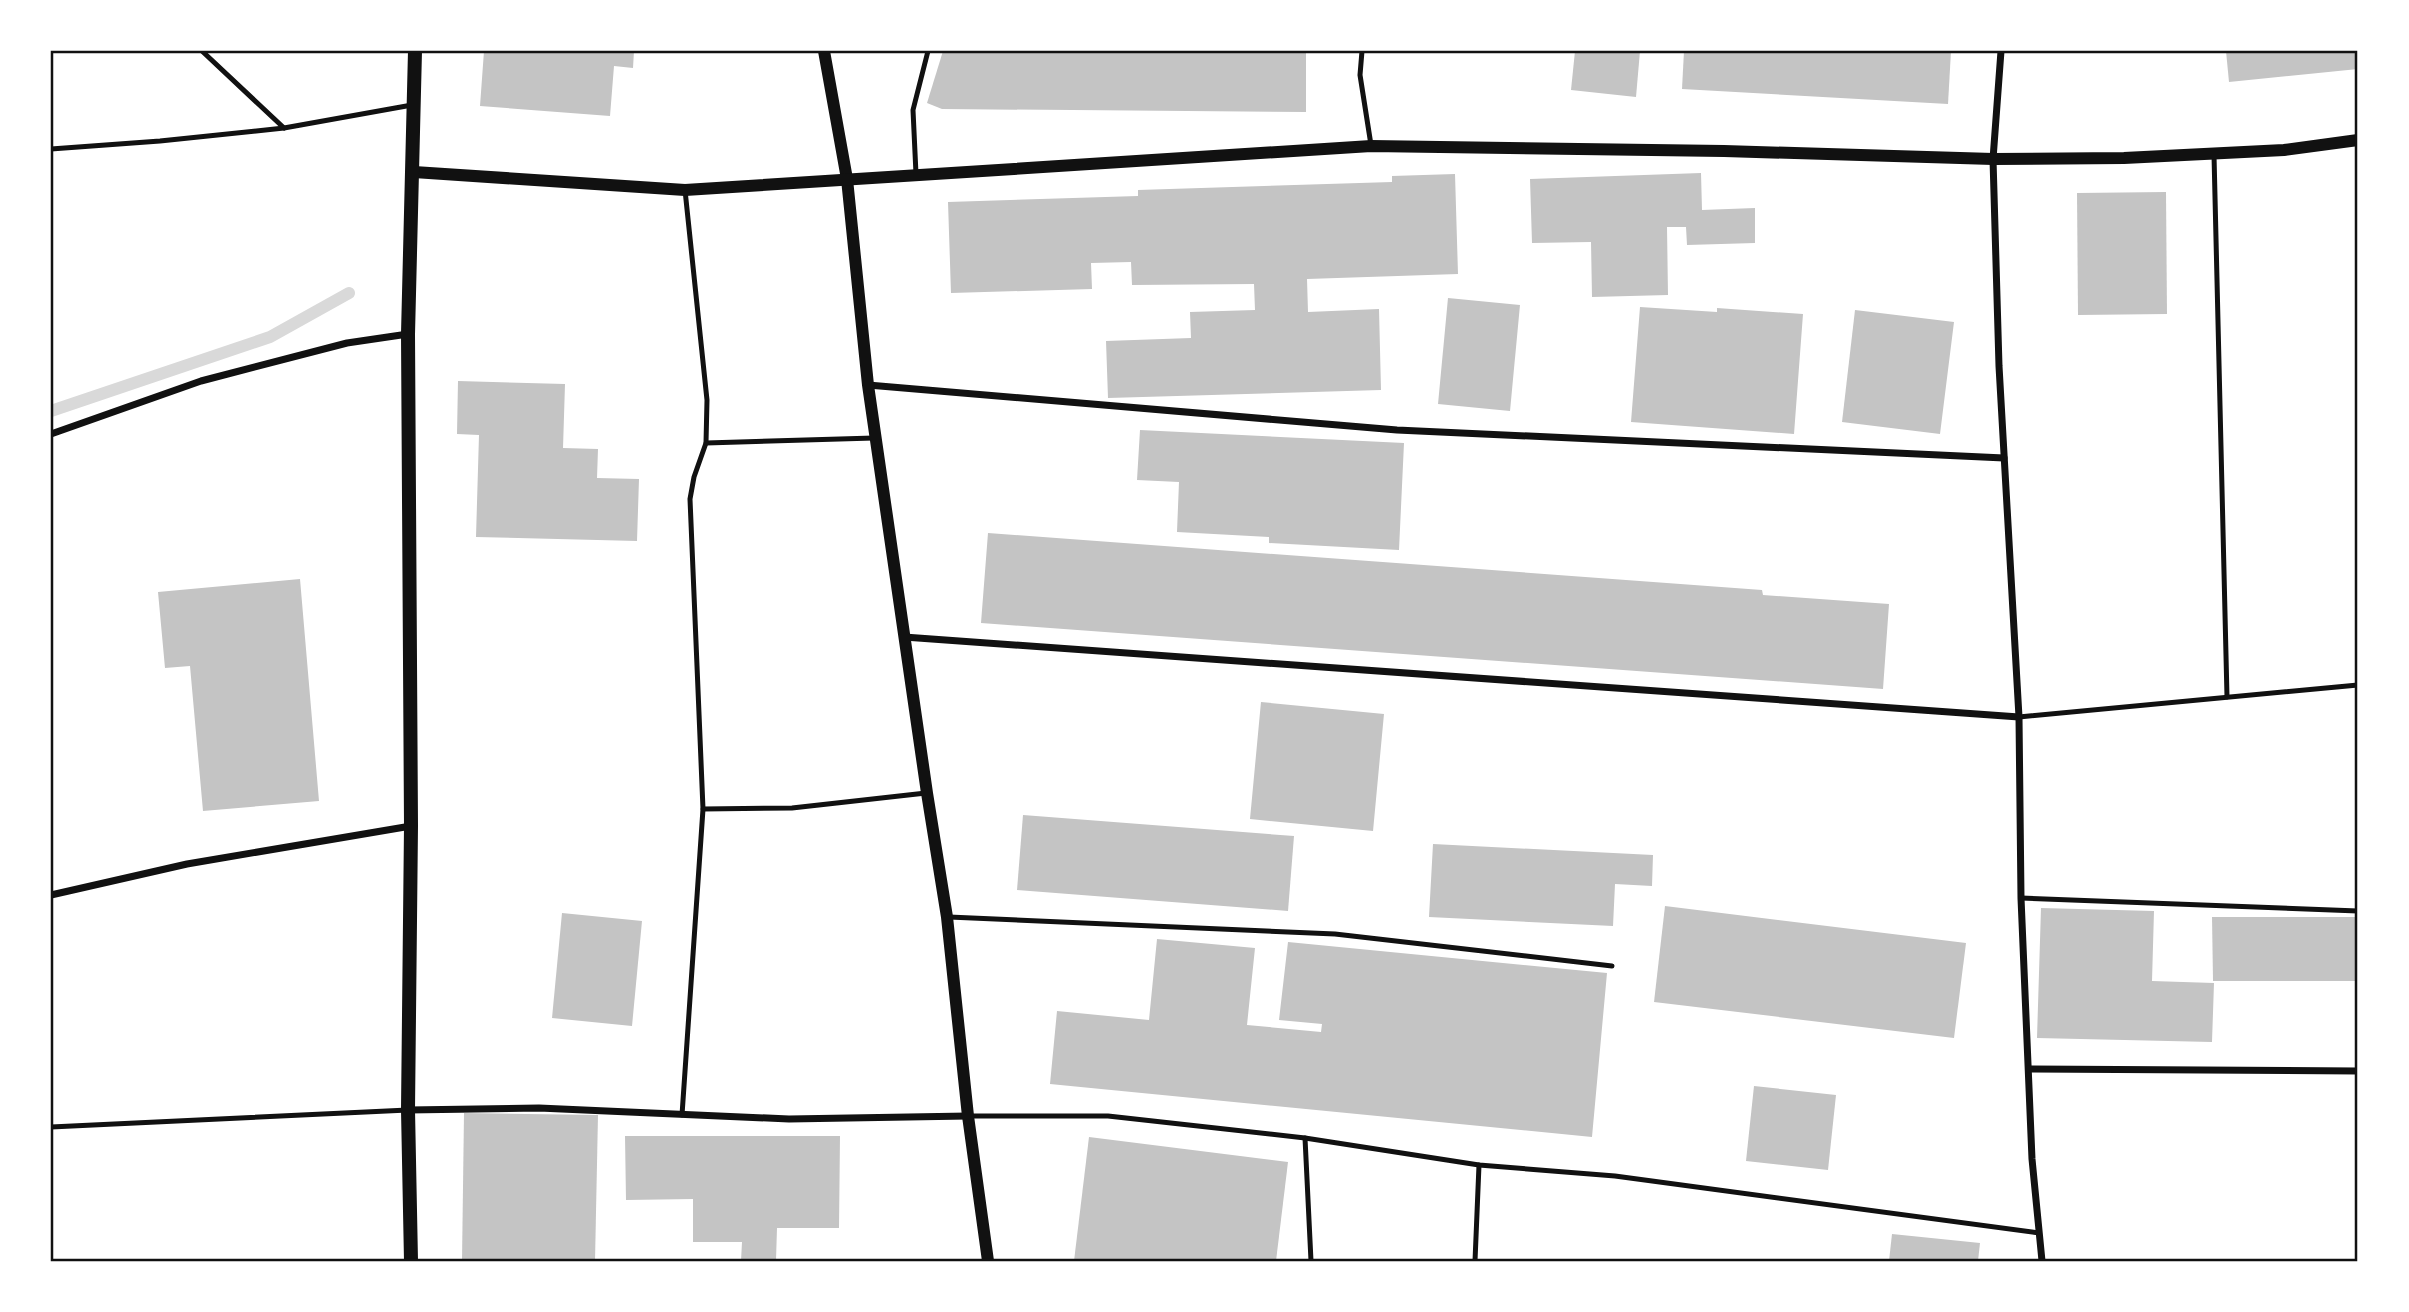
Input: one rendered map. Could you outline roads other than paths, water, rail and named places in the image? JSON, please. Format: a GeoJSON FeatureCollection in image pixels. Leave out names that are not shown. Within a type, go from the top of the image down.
{"type":"FeatureCollection","features":[{"type":"Feature","properties":{"kind":"main road"},"geometry":{"type":"LineString","coordinates":[[411,1261],[408,1110],[411,826],[408,334],[415,51]]}},
{"type":"Feature","properties":{"kind":"street"},"geometry":{"type":"LineString","coordinates":[[824,51],[847,178],[868,384],[926,793],[947,917],[968,1116],[988,1261]]}},
{"type":"Feature","properties":{"kind":"street"},"geometry":{"type":"LineString","coordinates":[[2001,51],[1993,159],[1999,366],[2019,717],[2021,898],[2032,1159],[2042,1261]]}},
{"type":"Feature","properties":{"kind":"street"},"geometry":{"type":"LineString","coordinates":[[414,172],[685,190],[1371,146],[1724,151],[1993,159],[2214,155],[2284,150],[2358,140]]}},
{"type":"Feature","properties":{"kind":"street"},"geometry":{"type":"LineString","coordinates":[[51,434],[201,381],[347,344],[408,334]]}},
{"type":"Feature","properties":{"kind":"street"},"geometry":{"type":"LineString","coordinates":[[868,384],[1396,430],[2004,458]]}},
{"type":"Feature","properties":{"kind":"street"},"geometry":{"type":"LineString","coordinates":[[904,638],[2019,717]]}},
{"type":"Feature","properties":{"kind":"street"},"geometry":{"type":"LineString","coordinates":[[51,895],[187,864],[411,826]]}},
{"type":"Feature","properties":{"kind":"street"},"geometry":{"type":"LineString","coordinates":[[2029,1069],[2358,1071]]}},
{"type":"Feature","properties":{"kind":"street"},"geometry":{"type":"LineString","coordinates":[[408,1110],[539,1108],[789,1119],[968,1116]]}},
{"type":"Feature","properties":{"kind":"lane"},"geometry":{"type":"LineString","coordinates":[[202,51],[284,128]]}},
{"type":"Feature","properties":{"kind":"lane"},"geometry":{"type":"LineString","coordinates":[[916,174],[913,110],[928,51]]}},
{"type":"Feature","properties":{"kind":"lane"},"geometry":{"type":"LineString","coordinates":[[1362,51],[1360,75],[1371,146]]}},
{"type":"Feature","properties":{"kind":"lane"},"geometry":{"type":"LineString","coordinates":[[51,149],[284,128],[414,105]]}},
{"type":"Feature","properties":{"kind":"lane"},"geometry":{"type":"LineString","coordinates":[[2214,155],[2227,696]]}},
{"type":"Feature","properties":{"kind":"lane"},"geometry":{"type":"LineString","coordinates":[[682,1115],[703,809],[690,499],[694,477],[706,443],[706,400],[685,190]]}},
{"type":"Feature","properties":{"kind":"lane"},"geometry":{"type":"LineString","coordinates":[[706,443],[876,438]]}},
{"type":"Feature","properties":{"kind":"lane"},"geometry":{"type":"LineString","coordinates":[[2019,717],[2358,685]]}},
{"type":"Feature","properties":{"kind":"lane"},"geometry":{"type":"LineString","coordinates":[[703,809],[792,808],[926,793]]}},
{"type":"Feature","properties":{"kind":"lane"},"geometry":{"type":"LineString","coordinates":[[2021,898],[2358,911]]}},
{"type":"Feature","properties":{"kind":"lane"},"geometry":{"type":"LineString","coordinates":[[947,917],[1335,934],[1612,966]]}},
{"type":"Feature","properties":{"kind":"lane"},"geometry":{"type":"LineString","coordinates":[[51,1127],[408,1110]]}},
{"type":"Feature","properties":{"kind":"lane"},"geometry":{"type":"LineString","coordinates":[[968,1116],[1108,1116],[1305,1138],[1479,1165],[1615,1176],[2039,1233]]}},
{"type":"Feature","properties":{"kind":"lane"},"geometry":{"type":"LineString","coordinates":[[1305,1138],[1311,1261]]}},
{"type":"Feature","properties":{"kind":"lane"},"geometry":{"type":"LineString","coordinates":[[1475,1261],[1479,1165]]}},
{"type":"Feature","properties":{"kind":"waterway"},"geometry":{"type":"LineString","coordinates":[[51,411],[270,337],[349,293]]}}]}
